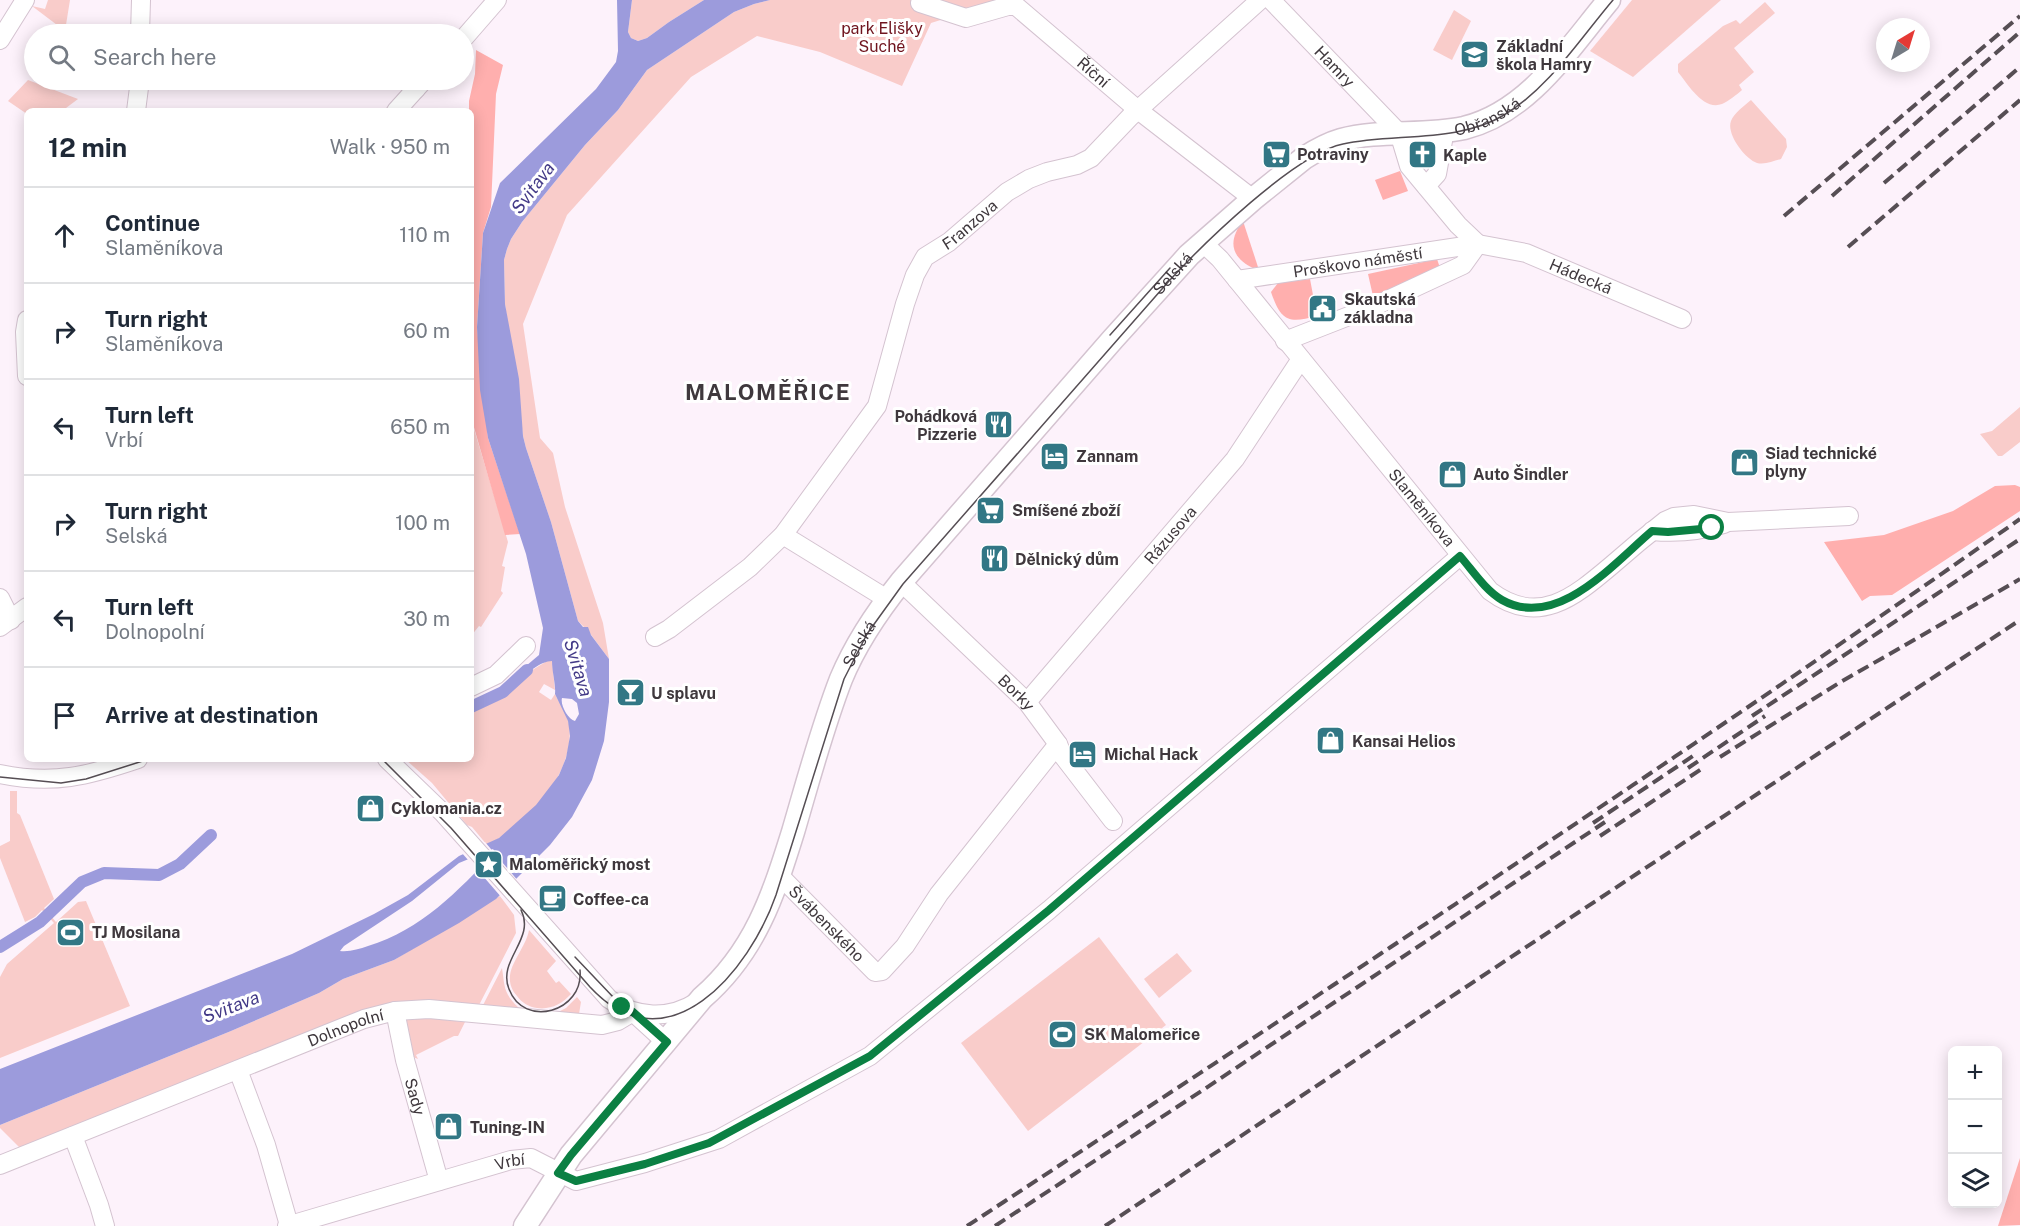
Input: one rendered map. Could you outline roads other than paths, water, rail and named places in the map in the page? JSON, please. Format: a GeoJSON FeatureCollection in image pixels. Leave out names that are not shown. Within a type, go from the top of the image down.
{"type":"FeatureCollection","features":[{"type":"Feature","properties":{"kind":"main road","name":"Obřanská"},"geometry":{"type":"LineString","coordinates":[[1320,148],[1364,136],[1463,128],[1500,114],[1523,98],[1545,77],[1609,0]]}},
{"type":"Feature","properties":{"kind":"main road","name":"Selská"},"geometry":{"type":"LineString","coordinates":[[525,1226],[571,1155],[702,998],[716,986],[754,934],[769,905],[842,678],[864,632],[888,590],[1202,242],[1290,169],[1320,148]]}},
{"type":"Feature","properties":{"kind":"street"},"geometry":{"type":"LineString","coordinates":[[0,40],[25,0]]}},
{"type":"Feature","properties":{"kind":"street"},"geometry":{"type":"LineString","coordinates":[[140,24],[141,0]]}},
{"type":"Feature","properties":{"kind":"street"},"geometry":{"type":"LineString","coordinates":[[474,26],[497,0]]}},
{"type":"Feature","properties":{"kind":"street","name":"Franzova"},"geometry":{"type":"LineString","coordinates":[[656,637],[669,630],[750,567],[783,535],[877,406],[905,304],[915,275],[925,257],[949,242],[1007,192],[1029,179],[1091,159],[1138,110],[1260,0]]}},
{"type":"Feature","properties":{"kind":"street","name":"Hamry"},"geometry":{"type":"LineString","coordinates":[[1271,0],[1398,134]]}},
{"type":"Feature","properties":{"kind":"street","name":"Říční"},"geometry":{"type":"LineString","coordinates":[[920,3],[966,18],[1021,3],[1138,110],[1253,199]]}},
{"type":"Feature","properties":{"kind":"street"},"geometry":{"type":"LineString","coordinates":[[136,108],[139,90]]}},
{"type":"Feature","properties":{"kind":"street"},"geometry":{"type":"LineString","coordinates":[[399,108],[415,90]]}},
{"type":"Feature","properties":{"kind":"street"},"geometry":{"type":"LineString","coordinates":[[1426,186],[1437,174],[1445,130]]}},
{"type":"Feature","properties":{"kind":"street"},"geometry":{"type":"LineString","coordinates":[[1398,134],[1409,166],[1478,244]]}},
{"type":"Feature","properties":{"kind":"street"},"geometry":{"type":"LineString","coordinates":[[1202,242],[1220,259],[1301,359]]}},
{"type":"Feature","properties":{"kind":"street","name":"Proškovo náměstí"},"geometry":{"type":"LineString","coordinates":[[1237,280],[1478,244]]}},
{"type":"Feature","properties":{"kind":"street","name":"Proškovo náměstí"},"geometry":{"type":"LineString","coordinates":[[1286,340],[1377,305],[1463,265],[1478,244]]}},
{"type":"Feature","properties":{"kind":"street","name":"Hádecká"},"geometry":{"type":"LineString","coordinates":[[1478,244],[1526,253],[1682,319]]}},
{"type":"Feature","properties":{"kind":"street","name":"Slaměníkova"},"geometry":{"type":"LineString","coordinates":[[1301,359],[1490,591],[1512,605],[1529,608],[1561,603],[1581,591],[1652,531],[1712,528],[1728,522],[1849,516]]}},
{"type":"Feature","properties":{"kind":"street","name":"Rázusova"},"geometry":{"type":"LineString","coordinates":[[1027,702],[1235,459],[1301,359]]}},
{"type":"Feature","properties":{"kind":"street"},"geometry":{"type":"LineString","coordinates":[[783,535],[888,590]]}},
{"type":"Feature","properties":{"kind":"street","name":"Vrbí"},"geometry":{"type":"LineString","coordinates":[[238,1070],[266,1145],[288,1226],[511,1160],[531,1158],[576,1181],[645,1164],[709,1143],[862,1061],[1021,933],[1460,556]]}},
{"type":"Feature","properties":{"kind":"street","name":"Borky"},"geometry":{"type":"LineString","coordinates":[[888,590],[1027,702],[1058,744],[1063,756],[1113,821]]}},
{"type":"Feature","properties":{"kind":"street"},"geometry":{"type":"LineString","coordinates":[[0,598],[6,623],[24,609]]}},
{"type":"Feature","properties":{"kind":"street"},"geometry":{"type":"LineString","coordinates":[[474,686],[496,675],[526,646]]}},
{"type":"Feature","properties":{"kind":"street","name":"Švábenského"},"geometry":{"type":"LineString","coordinates":[[779,875],[875,972],[882,971],[905,946],[939,894],[1058,744]]}},
{"type":"Feature","properties":{"kind":"street"},"geometry":{"type":"LineString","coordinates":[[0,774],[61,780],[85,776],[129,762]]}},
{"type":"Feature","properties":{"kind":"street","name":"Dolnopolní"},"geometry":{"type":"LineString","coordinates":[[390,762],[463,835],[602,993],[616,1004],[633,1012],[647,1015],[664,1014],[686,1008],[702,998]]}},
{"type":"Feature","properties":{"kind":"street","name":"Dolnopolní"},"geometry":{"type":"LineString","coordinates":[[0,1165],[364,1020],[395,1011],[429,1010],[602,1025],[618,1021],[633,1012]]}},
{"type":"Feature","properties":{"kind":"street","name":"Sady"},"geometry":{"type":"LineString","coordinates":[[395,1011],[405,1060],[439,1181]]}},
{"type":"Feature","properties":{"kind":"street","name":"Dolnopolní"},"geometry":{"type":"LineString","coordinates":[[633,1012],[667,1042]]}},
{"type":"Feature","properties":{"kind":"street"},"geometry":{"type":"LineString","coordinates":[[73,1136],[105,1226]]}},
{"type":"Feature","properties":{"kind":"water","name":"Svitava"},"geometry":{"type":"Polygon","coordinates":[[[617,0],[632,0],[628,32],[631,38],[638,41],[647,38],[704,0],[770,0],[734,12],[647,70],[618,110],[585,145],[522,222],[511,239],[504,260],[505,304],[519,379],[526,448],[551,522],[578,621],[583,627],[588,627],[591,635],[609,659],[609,702],[604,741],[592,780],[572,817],[550,845],[496,899],[394,960],[343,979],[319,993],[231,1031],[0,1125],[0,1069],[292,954],[374,914],[408,895],[459,856],[499,838],[536,805],[559,775],[566,758],[570,736],[568,721],[555,694],[552,661],[534,668],[519,682],[515,678],[539,655],[543,628],[526,554],[488,438],[480,390],[477,327],[483,233],[500,183],[596,89],[616,62],[618,51],[617,0]],[[562,698],[565,711],[575,721],[579,714],[577,703],[572,699],[562,698]],[[493,849],[459,863],[412,901],[344,946],[340,951],[358,949],[387,939],[422,920],[467,881],[495,852],[493,849]]]}},
{"type":"Feature","properties":{"kind":"waterway"},"geometry":{"type":"LineString","coordinates":[[474,706],[503,692],[527,670]]}},
{"type":"Feature","properties":{"kind":"waterway"},"geometry":{"type":"LineString","coordinates":[[0,947],[40,922],[82,882],[104,873],[159,875],[180,864],[211,835]]}},
{"type":"Feature","properties":{"kind":"tram line"},"geometry":{"type":"LineString","coordinates":[[385,762],[451,828],[590,987],[619,1010],[648,1019],[676,1015],[702,1001],[726,979],[747,953],[764,924],[776,895],[844,679],[867,634],[903,584],[1169,281],[1251,202],[1300,164],[1323,151],[1343,144],[1363,141],[1467,130],[1504,115],[1520,104],[1549,77],[1613,0]]}},
{"type":"Feature","properties":{"kind":"tram line"},"geometry":{"type":"LineString","coordinates":[[1110,335],[1170,268]]}},
{"type":"Feature","properties":{"kind":"tram line"},"geometry":{"type":"LineString","coordinates":[[0,777],[61,783],[86,779],[140,762]]}},
{"type":"Feature","properties":{"kind":"tram line"},"geometry":{"type":"LineString","coordinates":[[521,910],[524,930],[511,959],[507,978],[509,989],[517,1001],[527,1009],[539,1012],[563,1005],[573,996],[579,985],[580,970]]}},
{"type":"Feature","properties":{"kind":"tram line"},"geometry":{"type":"LineString","coordinates":[[575,957],[614,998]]}},
{"type":"Feature","properties":{"kind":"railway"},"geometry":{"type":"LineString","coordinates":[[1784,216],[2020,16]]}},
{"type":"Feature","properties":{"kind":"railway"},"geometry":{"type":"LineString","coordinates":[[1832,196],[2020,32]]}},
{"type":"Feature","properties":{"kind":"railway"},"geometry":{"type":"LineString","coordinates":[[1884,183],[2020,67]]}},
{"type":"Feature","properties":{"kind":"railway"},"geometry":{"type":"LineString","coordinates":[[1848,247],[2020,100]]}},
{"type":"Feature","properties":{"kind":"railway"},"geometry":{"type":"LineString","coordinates":[[967,1226],[1628,788],[2020,519]]}},
{"type":"Feature","properties":{"kind":"railway"},"geometry":{"type":"LineString","coordinates":[[1752,716],[2020,539]]}},
{"type":"Feature","properties":{"kind":"railway"},"geometry":{"type":"LineString","coordinates":[[1720,757],[1839,683],[2020,579]]}},
{"type":"Feature","properties":{"kind":"railway"},"geometry":{"type":"LineString","coordinates":[[1105,1226],[2020,620]]}},
{"type":"Feature","properties":{"kind":"railway"},"geometry":{"type":"LineString","coordinates":[[1688,768],[1765,716]]}},
{"type":"Feature","properties":{"kind":"railway"},"geometry":{"type":"LineString","coordinates":[[1593,823],[1693,756]]}},
{"type":"Feature","properties":{"kind":"railway"},"geometry":{"type":"LineString","coordinates":[[1600,836],[1703,768]]}},
{"type":"Feature","properties":{"kind":"railway"},"geometry":{"type":"LineString","coordinates":[[995,1226],[1605,822]]}},
{"type":"Feature","properties":{"kind":"place","name":"Základní škola Hamry"},"geometry":{"type":"Point","coordinates":[1475,55]}},
{"type":"Feature","properties":{"kind":"place","name":"Potraviny"},"geometry":{"type":"Point","coordinates":[1276,154]}},
{"type":"Feature","properties":{"kind":"place","name":"Kaple"},"geometry":{"type":"Point","coordinates":[1422,155]}},
{"type":"Feature","properties":{"kind":"place","name":"Skautská základna"},"geometry":{"type":"Point","coordinates":[1323,308]}},
{"type":"Feature","properties":{"kind":"place","name":"Pohádková Pizzerie"},"geometry":{"type":"Point","coordinates":[998,425]}},
{"type":"Feature","properties":{"kind":"place","name":"Zannam"},"geometry":{"type":"Point","coordinates":[1055,456]}},
{"type":"Feature","properties":{"kind":"place","name":"Siad technické plyny"},"geometry":{"type":"Point","coordinates":[1744,462]}},
{"type":"Feature","properties":{"kind":"place","name":"Auto Šindler"},"geometry":{"type":"Point","coordinates":[1452,474]}},
{"type":"Feature","properties":{"kind":"place","name":"Smíšené zboží"},"geometry":{"type":"Point","coordinates":[991,510]}},
{"type":"Feature","properties":{"kind":"place","name":"Dělnický dům"},"geometry":{"type":"Point","coordinates":[994,559]}},
{"type":"Feature","properties":{"kind":"place","name":"U splavu"},"geometry":{"type":"Point","coordinates":[630,693]}},
{"type":"Feature","properties":{"kind":"place","name":"Kansai Helios"},"geometry":{"type":"Point","coordinates":[1331,741]}},
{"type":"Feature","properties":{"kind":"place","name":"Michal Hack"},"geometry":{"type":"Point","coordinates":[1083,754]}},
{"type":"Feature","properties":{"kind":"place","name":"Cyklomania.cz"},"geometry":{"type":"Point","coordinates":[370,808]}},
{"type":"Feature","properties":{"kind":"place","name":"Maloměřický most"},"geometry":{"type":"Point","coordinates":[488,864]}},
{"type":"Feature","properties":{"kind":"place","name":"Coffee-ca"},"geometry":{"type":"Point","coordinates":[552,899]}},
{"type":"Feature","properties":{"kind":"place","name":"TJ Mosilana"},"geometry":{"type":"Point","coordinates":[71,932]}},
{"type":"Feature","properties":{"kind":"place","name":"SK Malomeřice"},"geometry":{"type":"Point","coordinates":[1063,1034]}},
{"type":"Feature","properties":{"kind":"place","name":"Tuning-IN"},"geometry":{"type":"Point","coordinates":[449,1127]}},
{"type":"Feature","properties":{"kind":"district","name":"MALOMĚŘICE"},"geometry":{"type":"Point","coordinates":[768,392]}},
{"type":"Feature","properties":{"kind":"park label","name":"park Elišky Suché"},"geometry":{"type":"Point","coordinates":[882,37]}}]}
